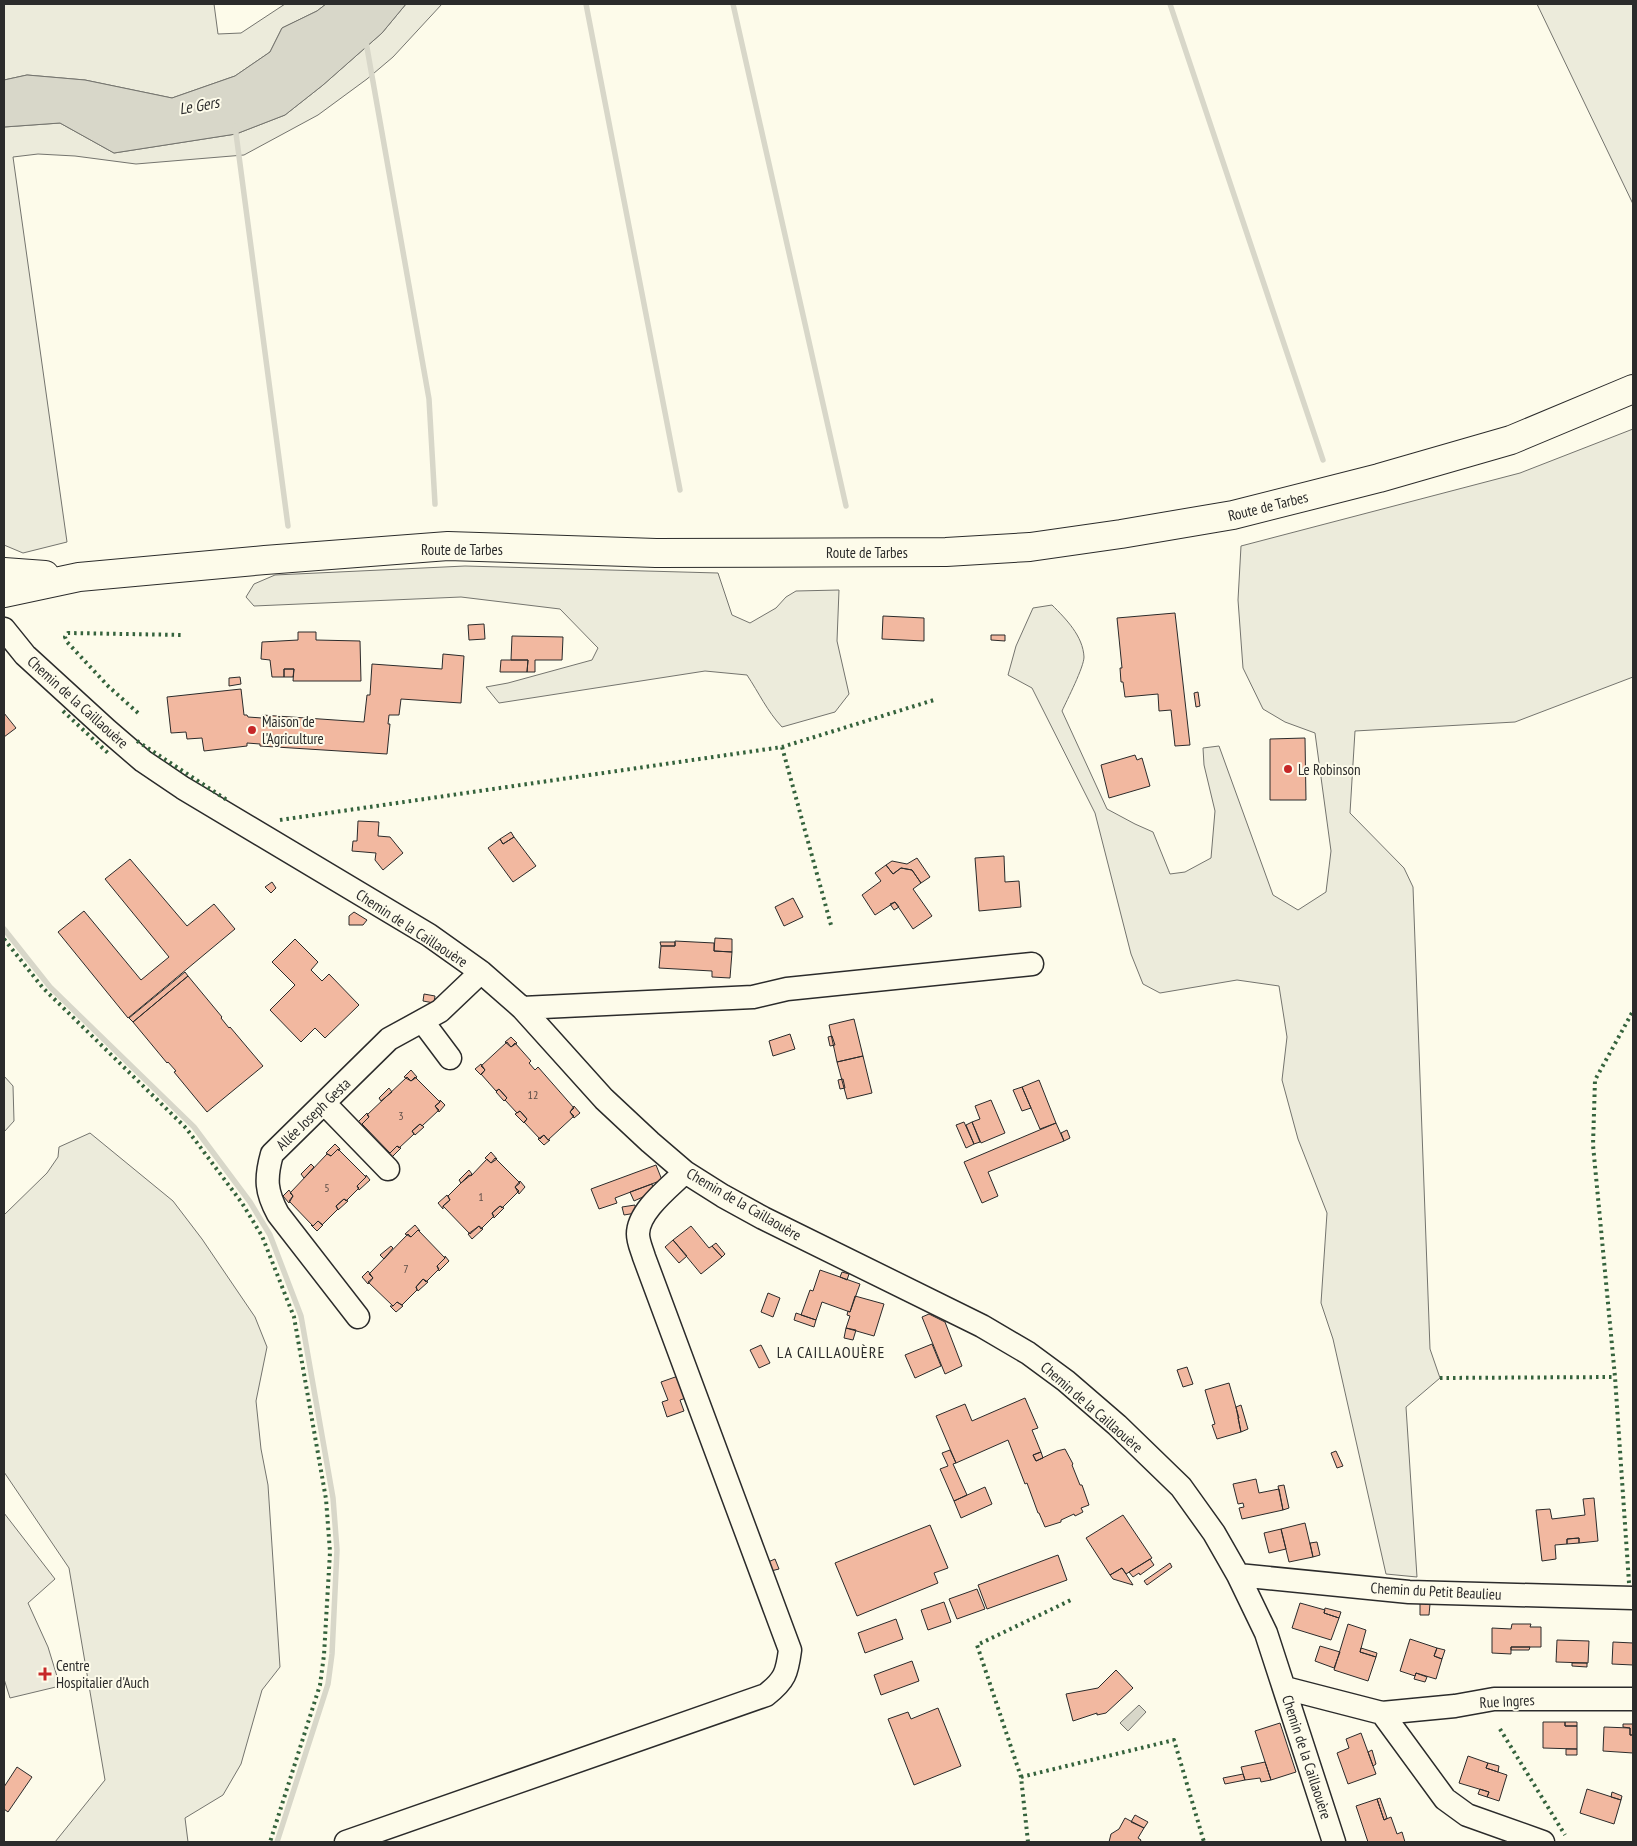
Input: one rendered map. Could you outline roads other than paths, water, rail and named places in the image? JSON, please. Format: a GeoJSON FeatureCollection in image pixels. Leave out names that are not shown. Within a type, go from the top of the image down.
{"type":"FeatureCollection","features":[{"type":"Feature","properties":{"kind":"main road","name":"Route de Tarbes"},"geometry":{"type":"LineString","coordinates":[[4,593],[79,577],[274,559],[448,546],[656,553],[946,552],[1030,547],[1233,515],[1379,478],[1511,440],[1633,389]]}},
{"type":"Feature","properties":{"kind":"main road","name":"Route de Tarbes"},"geometry":{"type":"LineString","coordinates":[[4,572],[79,577]]}},
{"type":"Feature","properties":{"kind":"street","name":"Chemin de la Caillaouère"},"geometry":{"type":"LineString","coordinates":[[4,629],[26,655],[143,761],[183,788],[429,935],[481,972],[522,1008],[604,1099],[650,1142],[686,1172],[723,1196],[763,1218],[982,1326],[1028,1353],[1066,1381],[1117,1425],[1181,1487],[1214,1533],[1238,1575],[1266,1633],[1334,1842]]}},
{"type":"Feature","properties":{"kind":"street"},"geometry":{"type":"LineString","coordinates":[[522,1008],[753,997],[787,989],[1032,964]]}},
{"type":"Feature","properties":{"kind":"street","name":"Allée Joseph Gesta"},"geometry":{"type":"LineString","coordinates":[[358,1317],[278,1214],[270,1199],[267,1170],[272,1154],[389,1039],[440,1011],[481,972]]}},
{"type":"Feature","properties":{"kind":"street"},"geometry":{"type":"LineString","coordinates":[[423,1022],[450,1058]]}},
{"type":"Feature","properties":{"kind":"street"},"geometry":{"type":"LineString","coordinates":[[324,1103],[388,1168]]}},
{"type":"Feature","properties":{"kind":"street"},"geometry":{"type":"LineString","coordinates":[[346,1842],[766,1695],[778,1685],[787,1670],[790,1650],[638,1237],[638,1227],[645,1213],[686,1172]]}},
{"type":"Feature","properties":{"kind":"street","name":"Chemin du Petit Beaulieu"},"geometry":{"type":"LineString","coordinates":[[1238,1575],[1409,1592],[1633,1598]]}},
{"type":"Feature","properties":{"kind":"street","name":"Rue Ingres"},"geometry":{"type":"LineString","coordinates":[[1285,1688],[1382,1713],[1494,1700],[1633,1700]]}},
{"type":"Feature","properties":{"kind":"street"},"geometry":{"type":"LineString","coordinates":[[1382,1713],[1445,1799],[1467,1815],[1543,1842]]}},
{"type":"Feature","properties":{"kind":"water","name":"Le Gers"},"geometry":{"type":"Polygon","coordinates":[[[326,4],[406,4],[382,33],[323,85],[285,115],[236,134],[114,153],[60,123],[4,127],[4,80],[27,75],[85,80],[172,98],[235,76],[270,52],[282,28],[317,11],[326,4]]]}},
{"type":"Feature","properties":{"kind":"water"},"geometry":{"type":"Polygon","coordinates":[[[1139,1705],[1146,1712],[1128,1731],[1120,1723],[1139,1705]]]}},
{"type":"Feature","properties":{"kind":"waterway"},"geometry":{"type":"LineString","coordinates":[[586,4],[680,490]]}},
{"type":"Feature","properties":{"kind":"waterway"},"geometry":{"type":"LineString","coordinates":[[733,4],[846,506]]}},
{"type":"Feature","properties":{"kind":"waterway"},"geometry":{"type":"LineString","coordinates":[[1170,4],[1323,460]]}},
{"type":"Feature","properties":{"kind":"waterway"},"geometry":{"type":"LineString","coordinates":[[366,42],[429,399],[435,504]]}},
{"type":"Feature","properties":{"kind":"waterway"},"geometry":{"type":"LineString","coordinates":[[235,126],[288,526]]}},
{"type":"Feature","properties":{"kind":"waterway"},"geometry":{"type":"LineString","coordinates":[[4,929],[50,987],[194,1127],[250,1202],[270,1235],[301,1316],[333,1498],[337,1550],[332,1654],[328,1684],[277,1842]]}},
{"type":"Feature","properties":{"kind":"place","name":"Maison de l'Agriculture"},"geometry":{"type":"Point","coordinates":[252,730]}},
{"type":"Feature","properties":{"kind":"place","name":"Le Robinson"},"geometry":{"type":"Point","coordinates":[1288,769]}},
{"type":"Feature","properties":{"kind":"place","name":"Centre Hospitalier d'Auch"},"geometry":{"type":"Point","coordinates":[45,1674]}},
{"type":"Feature","properties":{"kind":"district","name":"LA CAILLAOUÈRE"},"geometry":{"type":"Point","coordinates":[831,1352]}}]}
